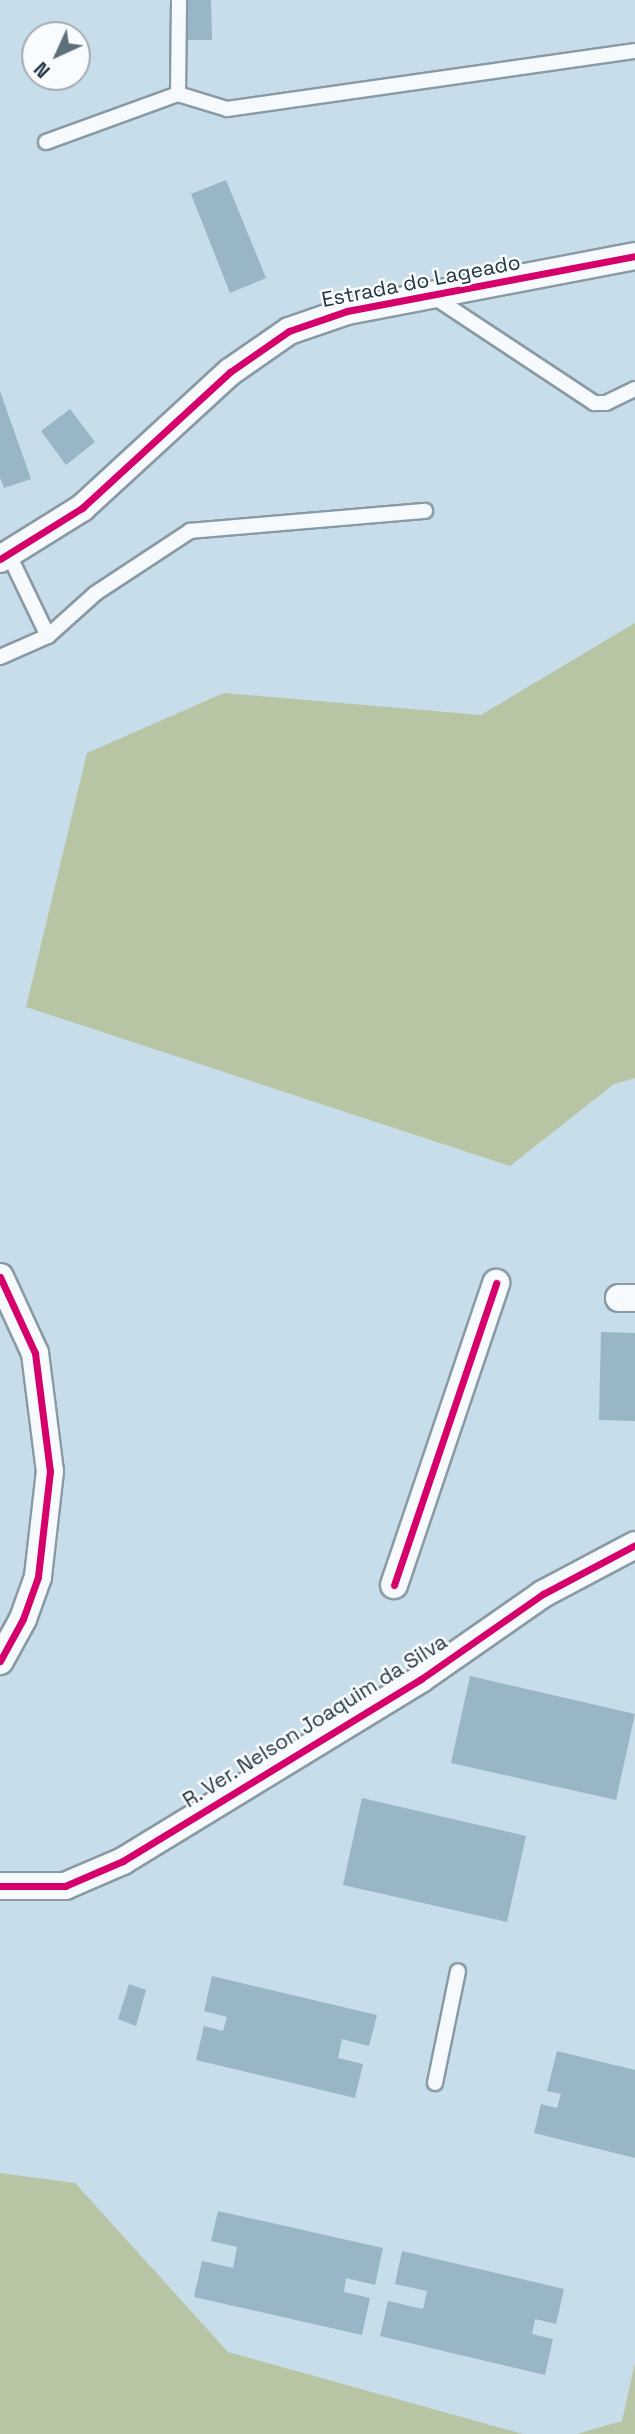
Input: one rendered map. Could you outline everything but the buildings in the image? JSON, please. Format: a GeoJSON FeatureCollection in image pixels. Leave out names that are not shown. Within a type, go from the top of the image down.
{"type":"FeatureCollection","features":[{"type":"Feature","properties":{"kind":"street","name":"Estrada do Lageado"},"geometry":{"type":"LineString","coordinates":[[4,557],[82,508],[230,372],[289,331],[346,311],[635,256]]}},
{"type":"Feature","properties":{"kind":"street"},"geometry":{"type":"LineString","coordinates":[[0,1277],[35,1353],[50,1471],[38,1577],[23,1619],[0,1661]]}},
{"type":"Feature","properties":{"kind":"street"},"geometry":{"type":"LineString","coordinates":[[394,1585],[496,1283]]}},
{"type":"Feature","properties":{"kind":"street","name":"R. Ver. Nelson Joaquim da Silva"},"geometry":{"type":"LineString","coordinates":[[0,1886],[65,1886],[123,1861],[421,1679],[543,1594],[635,1545]]}},
{"type":"Feature","properties":{"kind":"lane"},"geometry":{"type":"LineString","coordinates":[[178,94],[179,0]]}},
{"type":"Feature","properties":{"kind":"lane"},"geometry":{"type":"LineString","coordinates":[[46,142],[178,94],[227,109],[635,51]]}},
{"type":"Feature","properties":{"kind":"lane"},"geometry":{"type":"LineString","coordinates":[[430,295],[594,403],[606,403],[635,389]]}},
{"type":"Feature","properties":{"kind":"lane"},"geometry":{"type":"LineString","coordinates":[[0,657],[48,636],[96,593],[190,531],[425,511]]}},
{"type":"Feature","properties":{"kind":"lane"},"geometry":{"type":"LineString","coordinates":[[4,557],[48,636]]}},
{"type":"Feature","properties":{"kind":"lane"},"geometry":{"type":"LineString","coordinates":[[435,2083],[458,1971]]}},
{"type":"Feature","properties":{"kind":"green space"},"geometry":{"type":"Polygon","coordinates":[[[635,623],[635,1078],[614,1084],[510,1166],[26,1007],[87,753],[224,693],[481,715],[635,623]]]}},
{"type":"Feature","properties":{"kind":"green space"},"geometry":{"type":"Polygon","coordinates":[[[0,2173],[75,2183],[228,2352],[523,2434],[0,2434],[0,2173]]]}},
{"type":"Feature","properties":{"kind":"green space"},"geometry":{"type":"Polygon","coordinates":[[[635,2363],[635,2434],[577,2434],[622,2421],[635,2363]]]}},
{"type":"Feature","properties":{"kind":"cycle path"},"geometry":{"type":"LineString","coordinates":[[0,559],[82,508],[230,372],[289,331],[347,311],[635,256]]}},
{"type":"Feature","properties":{"kind":"cycle path"},"geometry":{"type":"LineString","coordinates":[[0,1277],[35,1353],[50,1471],[38,1577],[23,1619],[0,1661]]}},
{"type":"Feature","properties":{"kind":"cycle path"},"geometry":{"type":"LineString","coordinates":[[394,1585],[496,1283]]}},
{"type":"Feature","properties":{"kind":"cycle path"},"geometry":{"type":"LineString","coordinates":[[0,1886],[65,1886],[123,1861],[421,1679],[543,1594],[635,1545]]}}]}
